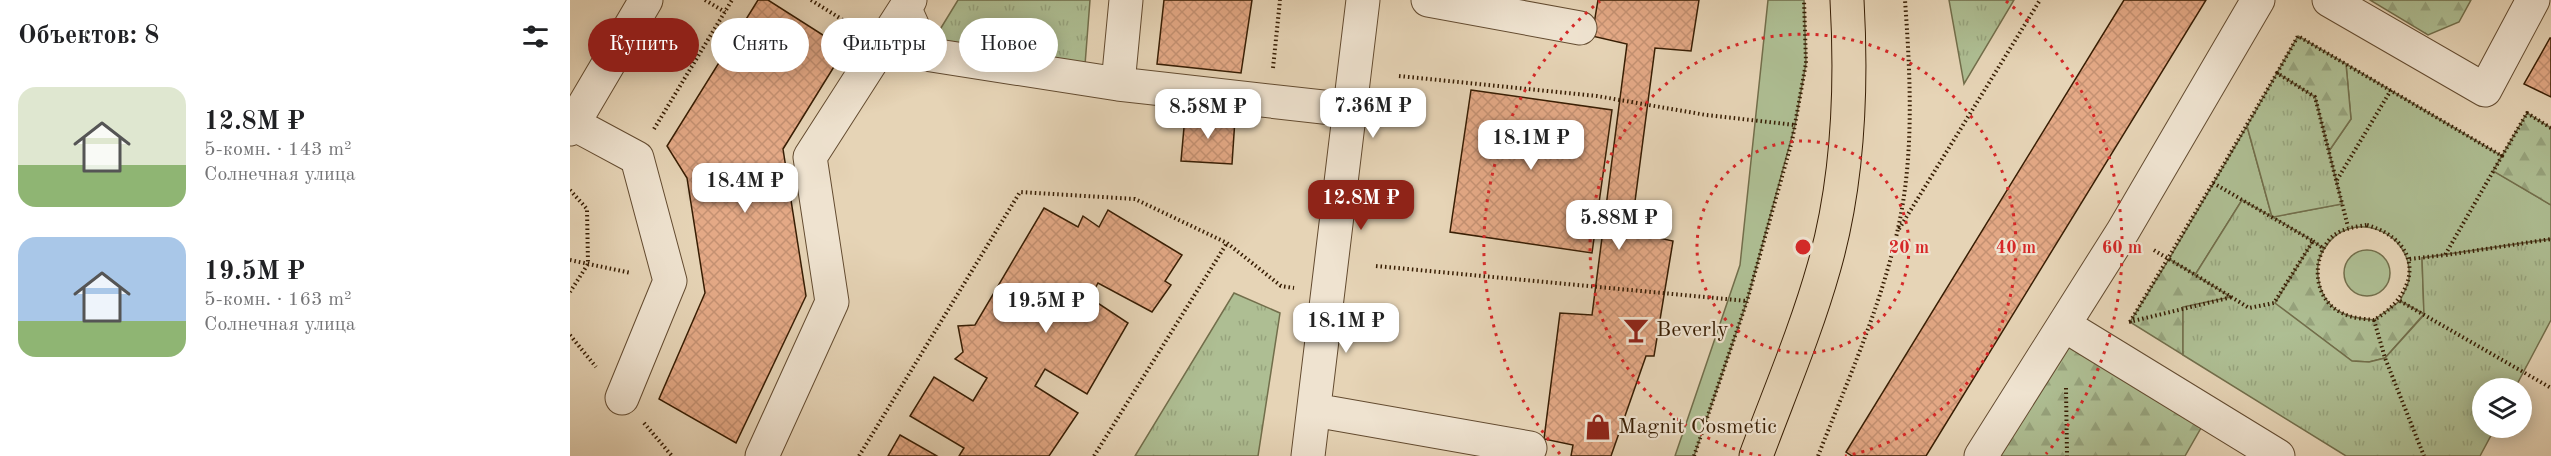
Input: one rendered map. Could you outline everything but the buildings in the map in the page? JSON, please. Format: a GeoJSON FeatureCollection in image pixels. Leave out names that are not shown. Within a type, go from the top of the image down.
{"type":"FeatureCollection","features":[{"type":"Feature","properties":{"kind":"main road"},"geometry":{"type":"LineString","coordinates":[[1756,456],[1815,297],[1832,233],[1846,116],[1847,0]]}},
{"type":"Feature","properties":{"kind":"street"},"geometry":{"type":"LineString","coordinates":[[622,398],[670,281],[637,158],[571,125],[646,0]]}},
{"type":"Feature","properties":{"kind":"street"},"geometry":{"type":"LineString","coordinates":[[1118,84],[1126,0]]}},
{"type":"Feature","properties":{"kind":"street"},"geometry":{"type":"LineString","coordinates":[[1308,456],[1363,0]]}},
{"type":"Feature","properties":{"kind":"street"},"geometry":{"type":"LineString","coordinates":[[1428,0],[1580,27]]}},
{"type":"Feature","properties":{"kind":"street"},"geometry":{"type":"LineString","coordinates":[[1981,456],[2123,231],[2258,0]]}},
{"type":"Feature","properties":{"kind":"street"},"geometry":{"type":"LineString","coordinates":[[2329,0],[2485,90],[2533,0]]}},
{"type":"Feature","properties":{"kind":"street"},"geometry":{"type":"LineString","coordinates":[[2543,0],[2551,4]]}},
{"type":"Feature","properties":{"kind":"street"},"geometry":{"type":"LineString","coordinates":[[899,18],[908,4]]}},
{"type":"Feature","properties":{"kind":"street"},"geometry":{"type":"LineString","coordinates":[[908,4],[925,54],[1118,84],[1350,110]]}},
{"type":"Feature","properties":{"kind":"street"},"geometry":{"type":"LineString","coordinates":[[762,456],[832,302],[810,157],[865,72]]}},
{"type":"Feature","properties":{"kind":"street"},"geometry":{"type":"LineString","coordinates":[[2064,325],[2278,456]]}},
{"type":"Feature","properties":{"kind":"street"},"geometry":{"type":"LineString","coordinates":[[1314,410],[1530,448]]}},
{"type":"Feature","properties":{"kind":"path"},"geometry":{"type":"LineString","coordinates":[[705,0],[725,12]]}},
{"type":"Feature","properties":{"kind":"path"},"geometry":{"type":"LineString","coordinates":[[637,158],[732,0]]}},
{"type":"Feature","properties":{"kind":"path"},"geometry":{"type":"LineString","coordinates":[[811,0],[839,18]]}},
{"type":"Feature","properties":{"kind":"path"},"geometry":{"type":"LineString","coordinates":[[1269,101],[1280,0]]}},
{"type":"Feature","properties":{"kind":"path"},"geometry":{"type":"LineString","coordinates":[[1694,456],[1747,301],[1795,124],[1806,63],[1804,0]]}},
{"type":"Feature","properties":{"kind":"path"},"geometry":{"type":"LineString","coordinates":[[1818,456],[1884,284],[1897,232],[1909,149],[1909,58],[1905,0]]}},
{"type":"Feature","properties":{"kind":"path"},"geometry":{"type":"LineString","coordinates":[[1897,232],[2040,0]]}},
{"type":"Feature","properties":{"kind":"path"},"geometry":{"type":"LineString","coordinates":[[2130,322],[2298,36],[2502,156]]}},
{"type":"Feature","properties":{"kind":"path"},"geometry":{"type":"LineString","coordinates":[[2277,73],[2315,97],[2348,228]]}},
{"type":"Feature","properties":{"kind":"path"},"geometry":{"type":"LineString","coordinates":[[1399,76],[1597,96],[1706,115],[1795,124]]}},
{"type":"Feature","properties":{"kind":"path"},"geometry":{"type":"LineString","coordinates":[[2336,180],[2391,90]]}},
{"type":"Feature","properties":{"kind":"path"},"geometry":{"type":"LineString","coordinates":[[2445,255],[2527,113],[2551,128]]}},
{"type":"Feature","properties":{"kind":"path"},"geometry":{"type":"LineString","coordinates":[[2213,183],[2324,249]]}},
{"type":"Feature","properties":{"kind":"path"},"geometry":{"type":"LineString","coordinates":[[570,190],[587,209],[588,264],[570,292]]}},
{"type":"Feature","properties":{"kind":"path"},"geometry":{"type":"LineString","coordinates":[[859,456],[1020,192],[1135,199],[1227,243],[1281,286],[1327,293]]}},
{"type":"Feature","properties":{"kind":"path"},"geometry":{"type":"LineString","coordinates":[[2367,225],[2386,230],[2400,243],[2409,260],[2409,281],[2400,301],[2374,320],[2341,313],[2325,298],[2317,278],[2319,257],[2330,239],[2348,228],[2367,225]]}},
{"type":"Feature","properties":{"kind":"path"},"geometry":{"type":"LineString","coordinates":[[2123,231],[2248,308],[2274,303],[2313,241]]}},
{"type":"Feature","properties":{"kind":"path"},"geometry":{"type":"LineString","coordinates":[[2409,260],[2551,239]]}},
{"type":"Feature","properties":{"kind":"path"},"geometry":{"type":"LineString","coordinates":[[1094,456],[1227,243]]}},
{"type":"Feature","properties":{"kind":"path"},"geometry":{"type":"LineString","coordinates":[[570,261],[670,281]]}},
{"type":"Feature","properties":{"kind":"path"},"geometry":{"type":"LineString","coordinates":[[1376,266],[1747,301]]}},
{"type":"Feature","properties":{"kind":"path"},"geometry":{"type":"LineString","coordinates":[[2119,322],[2130,322],[2183,307],[2232,297]]}},
{"type":"Feature","properties":{"kind":"path"},"geometry":{"type":"LineString","coordinates":[[2400,301],[2551,388]]}},
{"type":"Feature","properties":{"kind":"path"},"geometry":{"type":"LineString","coordinates":[[2374,320],[2385,358],[2424,456]]}},
{"type":"Feature","properties":{"kind":"green space"},"geometry":{"type":"Polygon","coordinates":[[[958,0],[1090,0],[1084,78],[1044,72],[1058,72],[1058,18],[959,18],[959,59],[947,57],[947,18],[958,0]]]}},
{"type":"Feature","properties":{"kind":"green space"},"geometry":{"type":"Polygon","coordinates":[[[1768,0],[1804,0],[1806,63],[1795,125],[1747,301],[1694,456],[1675,456],[1740,265],[1768,0]]]}},
{"type":"Feature","properties":{"kind":"green space"},"geometry":{"type":"Polygon","coordinates":[[[1949,0],[2014,0],[1964,84],[1949,0]]]}},
{"type":"Feature","properties":{"kind":"green space"},"geometry":{"type":"Polygon","coordinates":[[[2370,0],[2471,0],[2459,22],[2428,35],[2370,0]]]}},
{"type":"Feature","properties":{"kind":"green space"},"geometry":{"type":"Polygon","coordinates":[[[2298,36],[2346,64],[2351,119],[2329,151],[2315,97],[2277,73],[2298,36]]]}},
{"type":"Feature","properties":{"kind":"green space"},"geometry":{"type":"Polygon","coordinates":[[[2346,64],[2502,156],[2494,171],[2551,205],[2551,239],[2422,258],[2424,314],[2400,301],[2409,279],[2408,262],[2401,248],[2391,237],[2378,230],[2364,227],[2349,229],[2335,236],[2324,249],[2242,200],[2195,275],[2169,259],[2247,126],[2272,217],[2342,204],[2329,151],[2351,119],[2346,64]]]}},
{"type":"Feature","properties":{"kind":"green space"},"geometry":{"type":"Polygon","coordinates":[[[2277,73],[2315,97],[2342,204],[2273,217],[2313,241],[2275,303],[2352,361],[2369,362],[2385,358],[2424,315],[2422,258],[2551,239],[2551,320],[2520,378],[2472,378],[2472,438],[2490,438],[2480,456],[2346,456],[2183,355],[2183,307],[2231,297],[2195,275],[2242,200],[2272,217],[2247,126],[2277,73]]]}},
{"type":"Feature","properties":{"kind":"green space"},"geometry":{"type":"Polygon","coordinates":[[[2527,113],[2551,128],[2551,205],[2493,171],[2527,113]]]}},
{"type":"Feature","properties":{"kind":"green space"},"geometry":{"type":"Polygon","coordinates":[[[2313,241],[2324,249],[2320,257],[2318,275],[2323,293],[2334,308],[2349,316],[2374,320],[2400,301],[2424,314],[2385,358],[2369,362],[2352,361],[2274,303],[2313,241]]]}},
{"type":"Feature","properties":{"kind":"green space"},"geometry":{"type":"Polygon","coordinates":[[[2367,250],[2383,257],[2390,273],[2383,289],[2367,296],[2351,289],[2344,273],[2351,257],[2367,250]]]}},
{"type":"Feature","properties":{"kind":"green space"},"geometry":{"type":"Polygon","coordinates":[[[2169,259],[2232,297],[2183,307],[2183,355],[2130,322],[2169,259]]]}},
{"type":"Feature","properties":{"kind":"green space"},"geometry":{"type":"Polygon","coordinates":[[[1234,293],[1280,313],[1258,456],[1135,456],[1234,293]]]}},
{"type":"Feature","properties":{"kind":"green space"},"geometry":{"type":"Polygon","coordinates":[[[2064,325],[2209,414],[2185,456],[1981,456],[2064,325]]]}},
{"type":"Feature","properties":{"kind":"place","name":"Beverly"},"geometry":{"type":"Point","coordinates":[1636,330]}},
{"type":"Feature","properties":{"kind":"place","name":"Magnit Cosmetic"},"geometry":{"type":"Point","coordinates":[1598,427]}}]}
